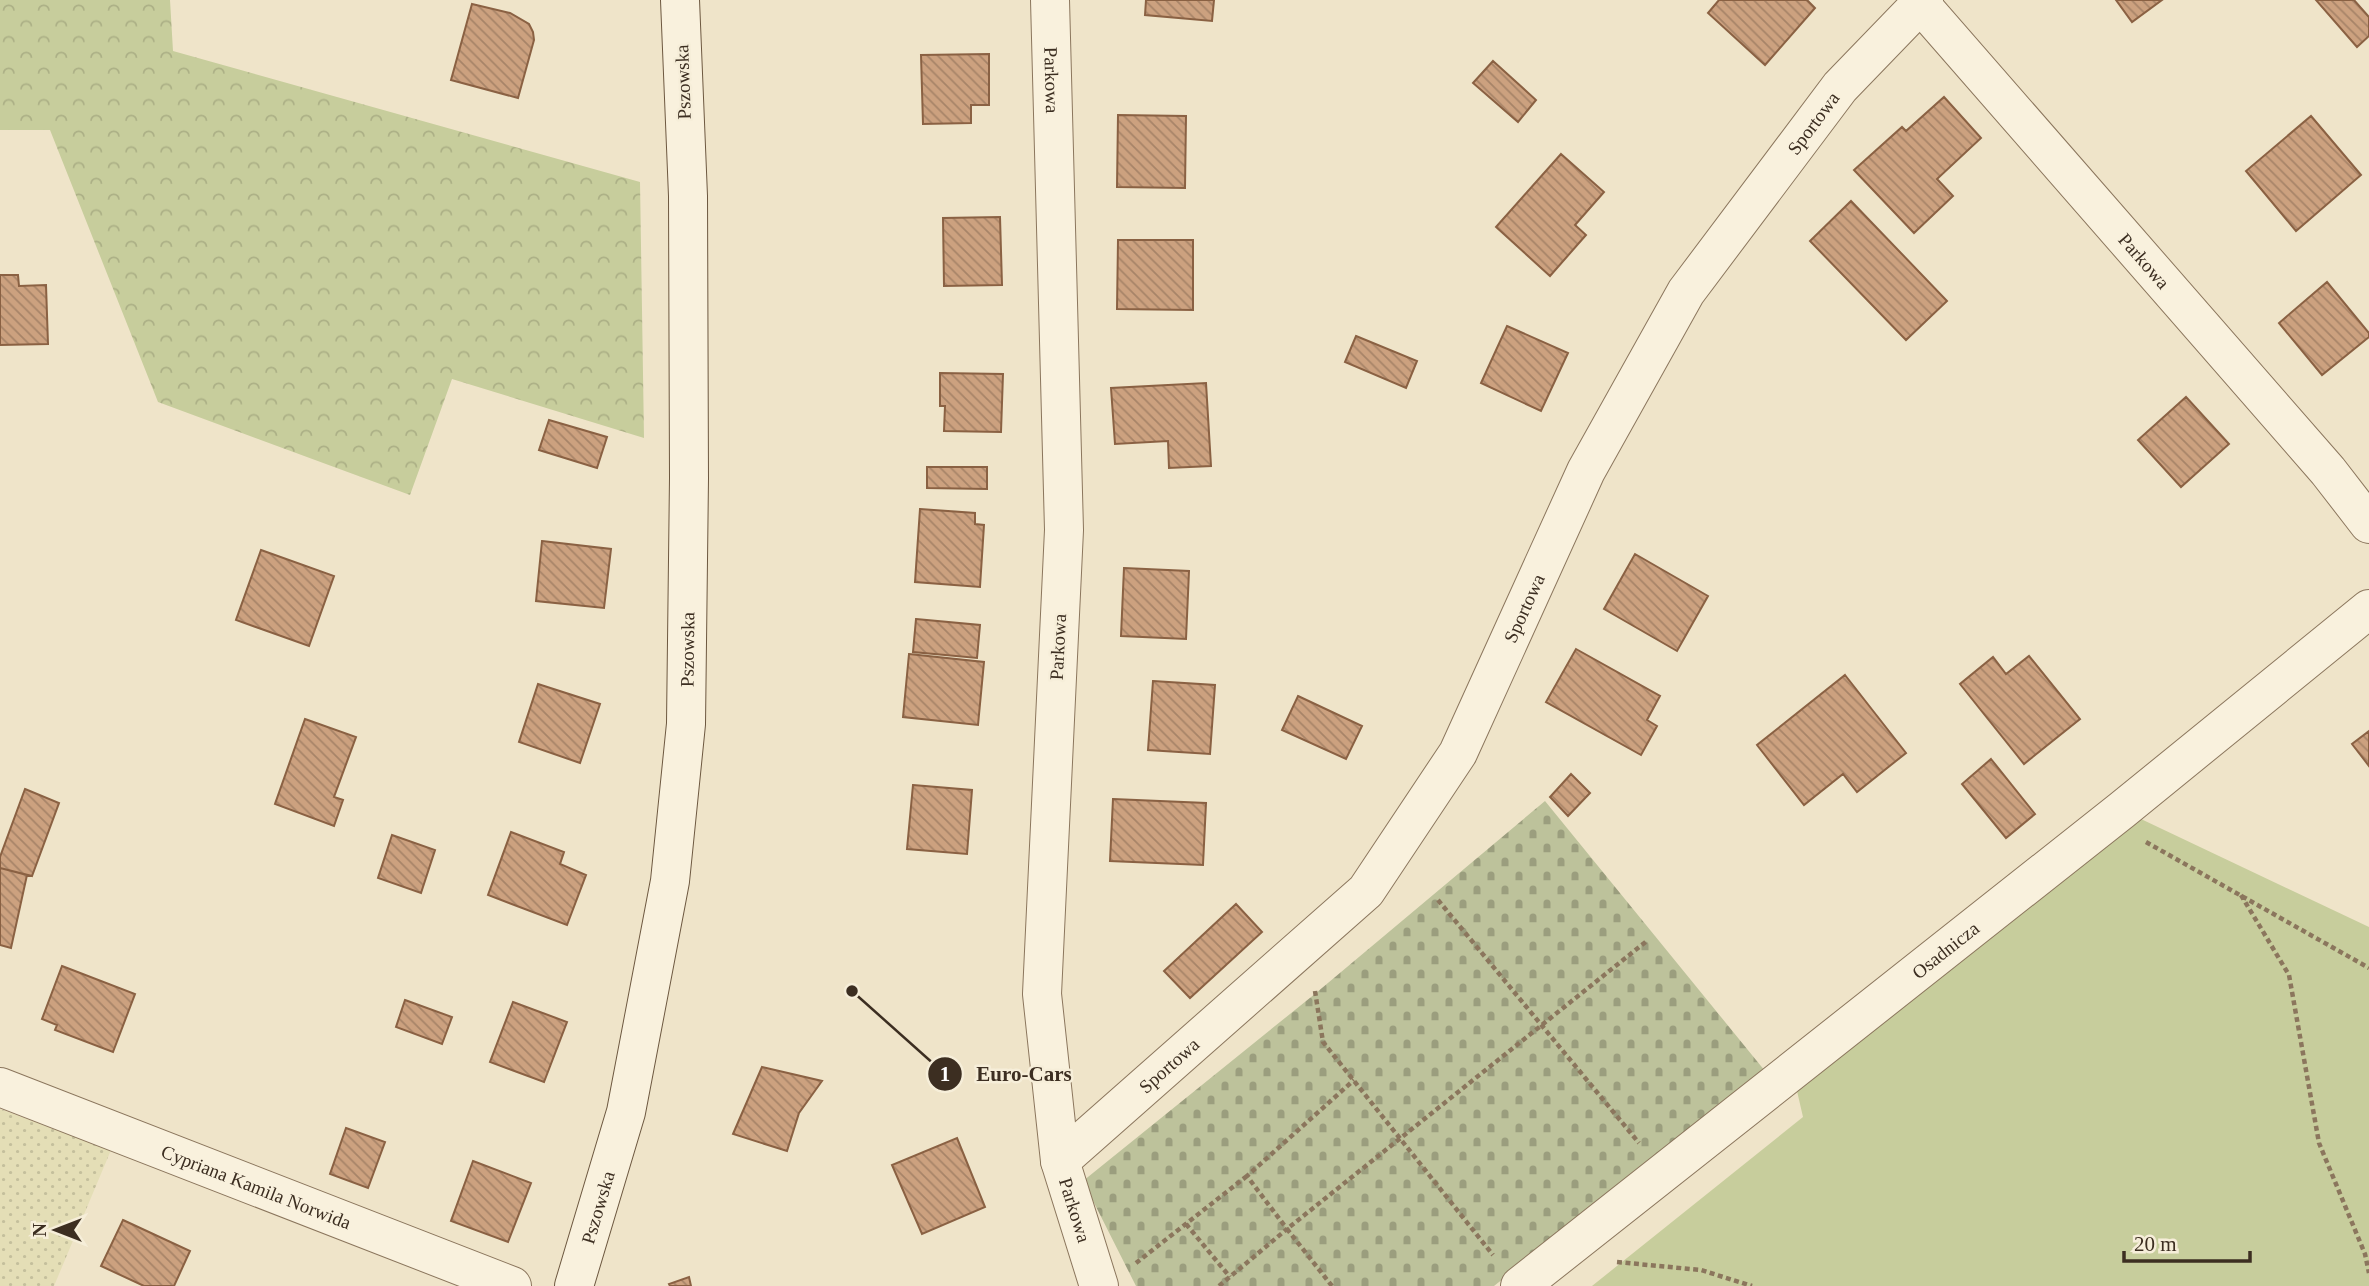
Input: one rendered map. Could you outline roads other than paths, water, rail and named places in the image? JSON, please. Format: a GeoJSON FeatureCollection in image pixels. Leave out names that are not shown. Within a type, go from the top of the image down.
{"type":"FeatureCollection","features":[{"type":"Feature","properties":{"kind":"street","name":"Pszowska"},"geometry":{"type":"LineString","coordinates":[[574,1286],[626,1112],[670,881],[686,724],[688,209],[680,0]]}},
{"type":"Feature","properties":{"kind":"street","name":"Parkowa"},"geometry":{"type":"LineString","coordinates":[[1050,0],[1064,530],[1042,994],[1060,1161],[1100,1286]]}},
{"type":"Feature","properties":{"kind":"street","name":"Parkowa"},"geometry":{"type":"LineString","coordinates":[[1921,1],[2328,471],[2369,524]]}},
{"type":"Feature","properties":{"kind":"street","name":"Sportowa"},"geometry":{"type":"LineString","coordinates":[[1060,1161],[1366,891],[1458,753],[1586,471],[1686,292],[1840,87],[1921,1]]}},
{"type":"Feature","properties":{"kind":"street","name":"Osadnicza"},"geometry":{"type":"LineString","coordinates":[[1520,1286],[2109,820],[2369,609]]}},
{"type":"Feature","properties":{"kind":"street","name":"Cypriana Kamila Norwida"},"geometry":{"type":"LineString","coordinates":[[0,1087],[512,1286]]}},
{"type":"Feature","properties":{"kind":"place","name":"Euro-Cars"},"geometry":{"type":"Point","coordinates":[852,991]}}]}
